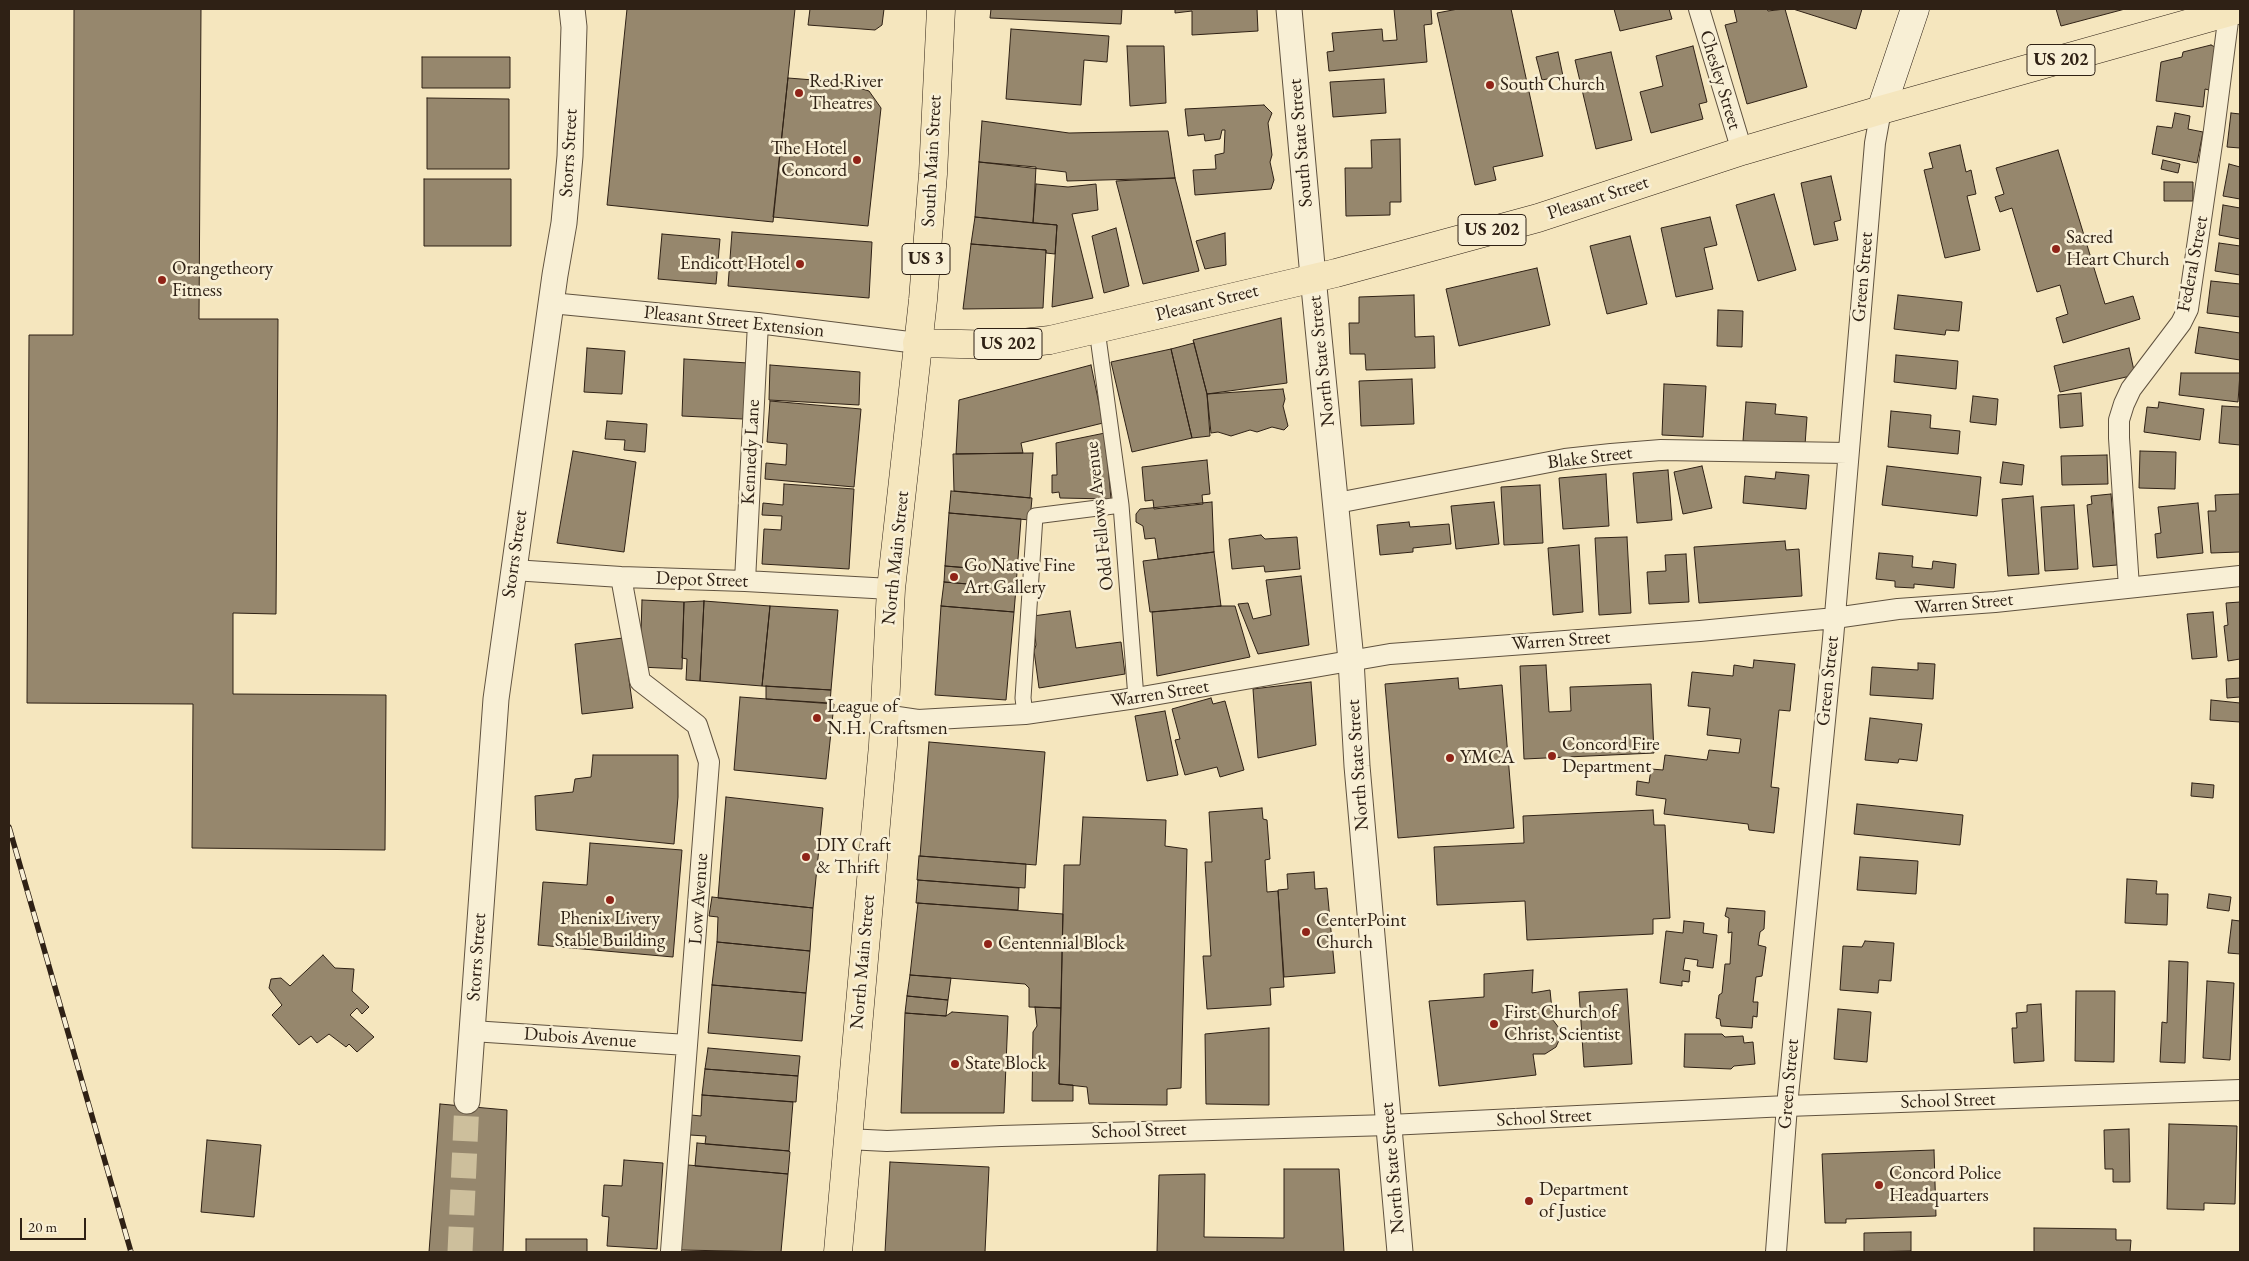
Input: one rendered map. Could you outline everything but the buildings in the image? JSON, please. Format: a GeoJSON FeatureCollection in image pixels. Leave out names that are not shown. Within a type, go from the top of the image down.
{"type":"FeatureCollection","features":[{"type":"Feature","properties":{"kind":"main road","name":"South Main Street"},"geometry":{"type":"LineString","coordinates":[[917,343],[923,300],[933,174],[941,9]]}},
{"type":"Feature","properties":{"kind":"main road"},"geometry":{"type":"LineString","coordinates":[[1881,110],[1915,9]]}},
{"type":"Feature","properties":{"kind":"main road","name":"Pleasant Street"},"geometry":{"type":"LineString","coordinates":[[917,343],[1004,345],[1050,340],[1336,273],[1538,218],[1742,152],[1881,110],[2235,11]]}},
{"type":"Feature","properties":{"kind":"main road","name":"North Main Street"},"geometry":{"type":"LineString","coordinates":[[838,1252],[884,715],[891,589],[917,343]]}},
{"type":"Feature","properties":{"kind":"street","name":"Storrs Street"},"geometry":{"type":"LineString","coordinates":[[467,1101],[496,699],[551,303],[564,223],[570,156],[574,27],[572,9]]}},
{"type":"Feature","properties":{"kind":"street","name":"South State Street"},"geometry":{"type":"LineString","coordinates":[[1289,9],[1313,277]]}},
{"type":"Feature","properties":{"kind":"street","name":"Chesley Street"},"geometry":{"type":"LineString","coordinates":[[1699,9],[1742,152]]}},
{"type":"Feature","properties":{"kind":"street","name":"Federal Street"},"geometry":{"type":"LineString","coordinates":[[2130,587],[2119,420],[2131,389],[2170,338],[2188,309],[2214,130],[2235,11]]}},
{"type":"Feature","properties":{"kind":"street","name":"Green Street"},"geometry":{"type":"LineString","coordinates":[[1776,1252],[1787,1106],[1834,618],[1875,143],[1881,110]]}},
{"type":"Feature","properties":{"kind":"street","name":"North State Street"},"geometry":{"type":"LineString","coordinates":[[1313,277],[1352,660],[1357,766],[1400,1252]]}},
{"type":"Feature","properties":{"kind":"street","name":"Pleasant Street Extension"},"geometry":{"type":"LineString","coordinates":[[551,303],[758,323],[917,343]]}},
{"type":"Feature","properties":{"kind":"street","name":"Kennedy Lane"},"geometry":{"type":"LineString","coordinates":[[745,581],[758,323]]}},
{"type":"Feature","properties":{"kind":"street","name":"Odd Fellows Avenue"},"geometry":{"type":"LineString","coordinates":[[1097,330],[1121,505],[1136,698]]}},
{"type":"Feature","properties":{"kind":"street","name":"Blake Street"},"geometry":{"type":"LineString","coordinates":[[1337,503],[1565,459],[1611,454],[1661,450],[1847,452]]}},
{"type":"Feature","properties":{"kind":"street"},"geometry":{"type":"LineString","coordinates":[[1025,714],[1023,698],[1035,516],[1121,505]]}},
{"type":"Feature","properties":{"kind":"street","name":"Depot Street"},"geometry":{"type":"LineString","coordinates":[[513,570],[621,578],[745,581],[891,589]]}},
{"type":"Feature","properties":{"kind":"street","name":"Warren Street"},"geometry":{"type":"LineString","coordinates":[[884,715],[918,720],[1025,714],[1136,698],[1390,654],[1700,631],[1834,618],[1898,609],[1995,602],[2240,576]]}},
{"type":"Feature","properties":{"kind":"street","name":"Low Avenue"},"geometry":{"type":"LineString","coordinates":[[621,578],[640,680],[697,725],[709,762],[671,1252]]}},
{"type":"Feature","properties":{"kind":"street","name":"Dubois Avenue"},"geometry":{"type":"LineString","coordinates":[[472,1030],[687,1045]]}},
{"type":"Feature","properties":{"kind":"street","name":"School Street"},"geometry":{"type":"LineString","coordinates":[[847,1139],[886,1141],[1010,1135],[1389,1125],[1787,1106],[2240,1090]]}},
{"type":"Feature","properties":{"kind":"tunnel"},"geometry":{"type":"LineString","coordinates":[[460,1252],[467,1101]]}},
{"type":"Feature","properties":{"kind":"railway"},"geometry":{"type":"LineString","coordinates":[[9,827],[131,1252]]}},
{"type":"Feature","properties":{"kind":"place","name":"South Church"},"geometry":{"type":"Point","coordinates":[1490,85]}},
{"type":"Feature","properties":{"kind":"place","name":"Red River Theatres"},"geometry":{"type":"Point","coordinates":[799,93]}},
{"type":"Feature","properties":{"kind":"place","name":"The Hotel Concord"},"geometry":{"type":"Point","coordinates":[857,160]}},
{"type":"Feature","properties":{"kind":"place","name":"Sacred Heart Church"},"geometry":{"type":"Point","coordinates":[2056,249]}},
{"type":"Feature","properties":{"kind":"place","name":"Endicott Hotel"},"geometry":{"type":"Point","coordinates":[800,264]}},
{"type":"Feature","properties":{"kind":"place","name":"Orangetheory Fitness"},"geometry":{"type":"Point","coordinates":[162,280]}},
{"type":"Feature","properties":{"kind":"place","name":"Go Native Fine Art Gallery"},"geometry":{"type":"Point","coordinates":[954,577]}},
{"type":"Feature","properties":{"kind":"place","name":"League of N.H. Craftsmen"},"geometry":{"type":"Point","coordinates":[817,718]}},
{"type":"Feature","properties":{"kind":"place","name":"Concord Fire Department"},"geometry":{"type":"Point","coordinates":[1552,756]}},
{"type":"Feature","properties":{"kind":"place","name":"YMCA"},"geometry":{"type":"Point","coordinates":[1450,758]}},
{"type":"Feature","properties":{"kind":"place","name":"DIY Craft & Thrift"},"geometry":{"type":"Point","coordinates":[806,857]}},
{"type":"Feature","properties":{"kind":"place","name":"Phenix Livery Stable Building"},"geometry":{"type":"Point","coordinates":[610,900]}},
{"type":"Feature","properties":{"kind":"place","name":"CenterPoint Church"},"geometry":{"type":"Point","coordinates":[1306,932]}},
{"type":"Feature","properties":{"kind":"place","name":"Centennial Block"},"geometry":{"type":"Point","coordinates":[988,944]}},
{"type":"Feature","properties":{"kind":"place","name":"First Church of Christ, Scientist"},"geometry":{"type":"Point","coordinates":[1494,1024]}},
{"type":"Feature","properties":{"kind":"place","name":"State Block"},"geometry":{"type":"Point","coordinates":[955,1064]}},
{"type":"Feature","properties":{"kind":"place","name":"Concord Police Headquarters"},"geometry":{"type":"Point","coordinates":[1879,1185]}},
{"type":"Feature","properties":{"kind":"place","name":"Department of Justice"},"geometry":{"type":"Point","coordinates":[1529,1201]}}]}
